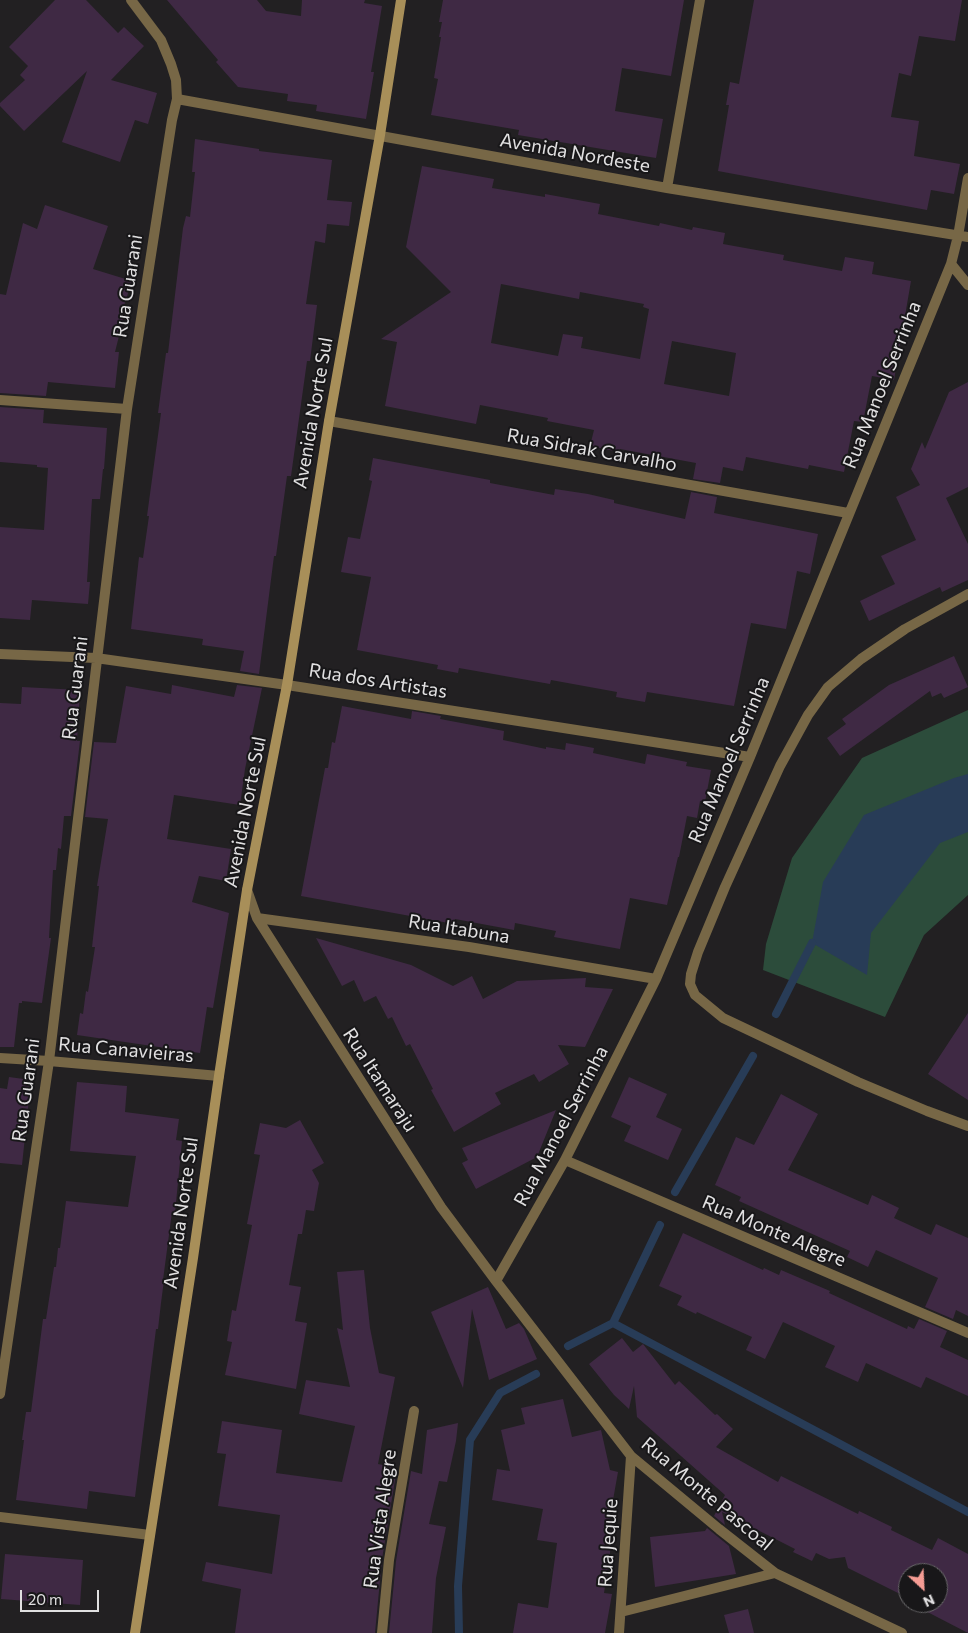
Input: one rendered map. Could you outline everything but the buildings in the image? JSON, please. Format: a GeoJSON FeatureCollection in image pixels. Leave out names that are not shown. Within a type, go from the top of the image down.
{"type":"FeatureCollection","features":[{"type":"Feature","properties":{"kind":"street","name":"Rua Guarani"},"geometry":{"type":"LineString","coordinates":[[0,1394],[49,1061],[127,409],[172,120],[177,99],[176,80],[172,64],[161,40],[131,0]]}},
{"type":"Feature","properties":{"kind":"street","name":"Avenida Norte Sul"},"geometry":{"type":"LineString","coordinates":[[135,1633],[247,890],[287,684],[329,421],[380,135],[401,0]]}},
{"type":"Feature","properties":{"kind":"street"},"geometry":{"type":"LineString","coordinates":[[667,188],[700,0]]}},
{"type":"Feature","properties":{"kind":"street","name":"Avenida Nordeste"},"geometry":{"type":"LineString","coordinates":[[177,99],[667,188],[963,237]]}},
{"type":"Feature","properties":{"kind":"street","name":"Rua Manoel Serrinha"},"geometry":{"type":"LineString","coordinates":[[496,1281],[566,1160],[656,979],[750,757],[848,513],[963,237],[968,178]]}},
{"type":"Feature","properties":{"kind":"street"},"geometry":{"type":"LineString","coordinates":[[951,264],[968,285]]}},
{"type":"Feature","properties":{"kind":"street"},"geometry":{"type":"LineString","coordinates":[[0,400],[127,409]]}},
{"type":"Feature","properties":{"kind":"street","name":"Rua Sidrak Carvalho"},"geometry":{"type":"LineString","coordinates":[[329,421],[848,513]]}},
{"type":"Feature","properties":{"kind":"street"},"geometry":{"type":"LineString","coordinates":[[968,594],[905,629],[861,659],[828,687],[808,715],[780,766],[724,887],[698,952],[690,984],[695,995],[723,1018],[858,1082],[968,1126]]}},
{"type":"Feature","properties":{"kind":"street","name":"Rua dos Artistas"},"geometry":{"type":"LineString","coordinates":[[0,654],[96,658],[287,684],[750,757]]}},
{"type":"Feature","properties":{"kind":"street","name":"Rua Itamaraju"},"geometry":{"type":"LineString","coordinates":[[247,890],[257,918],[441,1207],[496,1281]]}},
{"type":"Feature","properties":{"kind":"street","name":"Rua Itabuna"},"geometry":{"type":"LineString","coordinates":[[257,918],[470,947],[656,979]]}},
{"type":"Feature","properties":{"kind":"street","name":"Rua Canavieiras"},"geometry":{"type":"LineString","coordinates":[[0,1058],[219,1076]]}},
{"type":"Feature","properties":{"kind":"street","name":"Rua Monte Alegre"},"geometry":{"type":"LineString","coordinates":[[566,1160],[968,1333]]}},
{"type":"Feature","properties":{"kind":"street","name":"Rua Monte Pascoal"},"geometry":{"type":"LineString","coordinates":[[496,1281],[631,1456],[719,1529],[775,1572],[902,1633]]}},
{"type":"Feature","properties":{"kind":"street","name":"Rua Vista Alegre"},"geometry":{"type":"LineString","coordinates":[[382,1633],[389,1560],[414,1411]]}},
{"type":"Feature","properties":{"kind":"street","name":"Rua Jequie"},"geometry":{"type":"LineString","coordinates":[[618,1633],[631,1456]]}},
{"type":"Feature","properties":{"kind":"street"},"geometry":{"type":"LineString","coordinates":[[0,1517],[150,1535]]}},
{"type":"Feature","properties":{"kind":"street"},"geometry":{"type":"LineString","coordinates":[[621,1612],[775,1572]]}},
{"type":"Feature","properties":{"kind":"green space"},"geometry":{"type":"Polygon","coordinates":[[[968,710],[968,895],[924,935],[885,1017],[763,970],[766,944],[792,858],[862,758],[968,710]]]}},
{"type":"Feature","properties":{"kind":"water"},"geometry":{"type":"Polygon","coordinates":[[[968,774],[968,832],[940,843],[871,933],[867,975],[812,943],[823,882],[864,815],[968,774]]]}},
{"type":"Feature","properties":{"kind":"waterway"},"geometry":{"type":"LineString","coordinates":[[776,1014],[812,943]]}},
{"type":"Feature","properties":{"kind":"waterway"},"geometry":{"type":"LineString","coordinates":[[675,1192],[753,1056]]}},
{"type":"Feature","properties":{"kind":"waterway"},"geometry":{"type":"LineString","coordinates":[[568,1346],[613,1323],[660,1225]]}},
{"type":"Feature","properties":{"kind":"waterway"},"geometry":{"type":"LineString","coordinates":[[613,1323],[968,1512]]}},
{"type":"Feature","properties":{"kind":"waterway"},"geometry":{"type":"LineString","coordinates":[[459,1633],[458,1586],[470,1440],[500,1393],[536,1374]]}}]}
